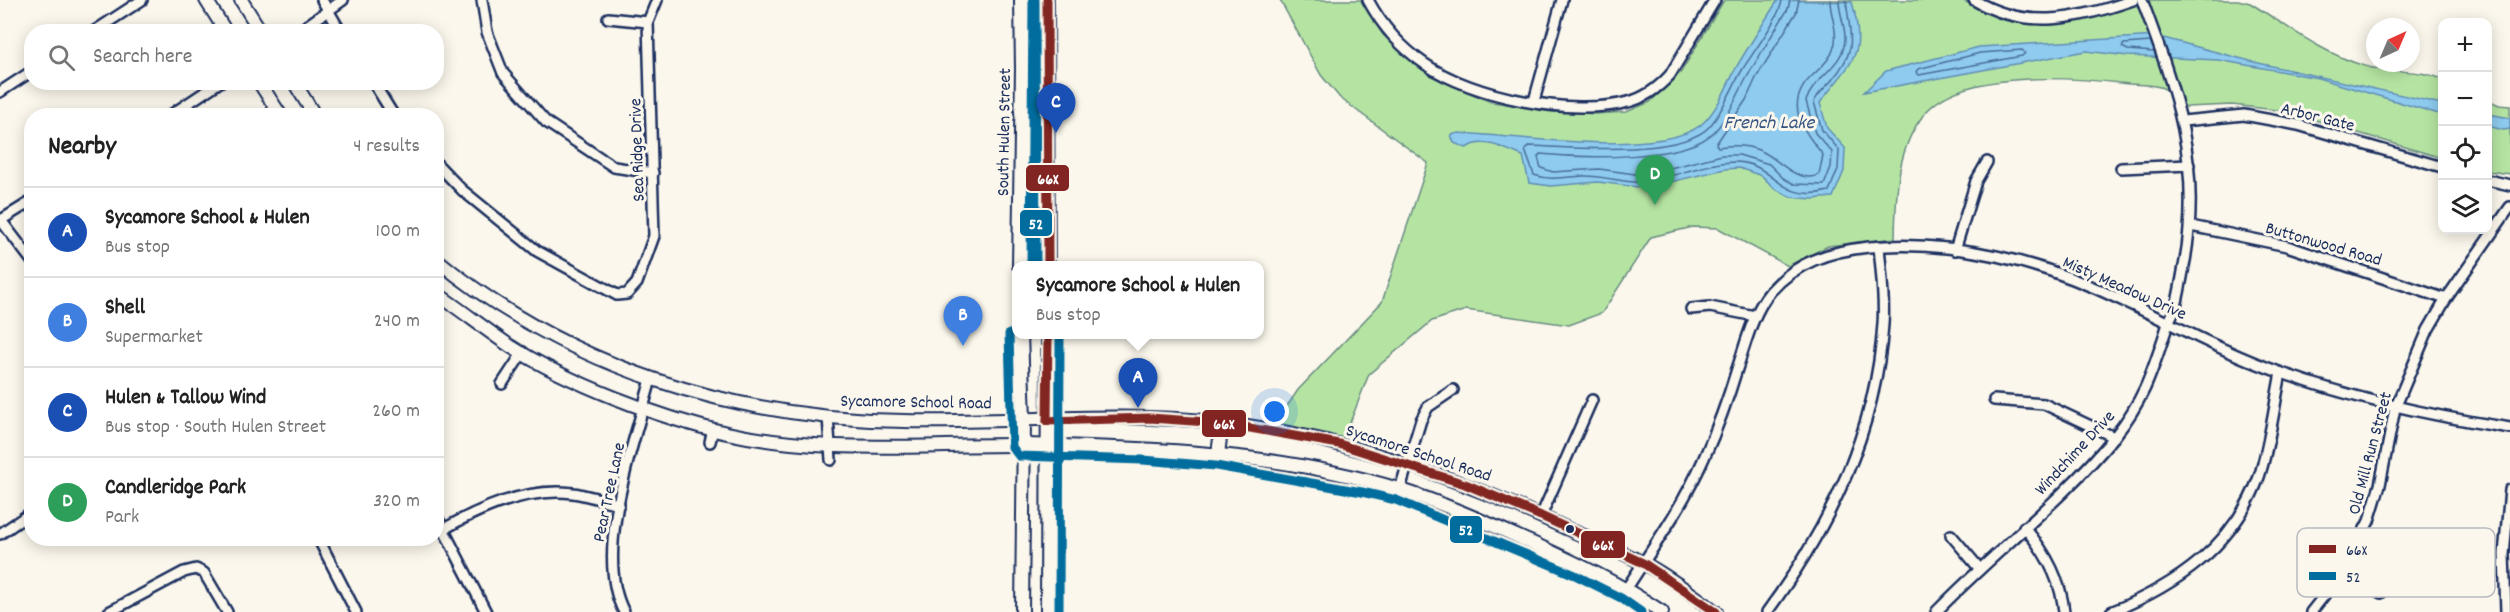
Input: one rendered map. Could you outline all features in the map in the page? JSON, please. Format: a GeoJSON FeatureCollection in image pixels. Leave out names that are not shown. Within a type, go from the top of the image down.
{"type":"FeatureCollection","features":[{"type":"Feature","properties":{"kind":"main road"},"geometry":{"type":"LineString","coordinates":[[206,0],[221,24]]}},
{"type":"Feature","properties":{"kind":"main road"},"geometry":{"type":"LineString","coordinates":[[241,0],[256,24]]}},
{"type":"Feature","properties":{"kind":"main road","name":"South Hulen Street"},"geometry":{"type":"LineString","coordinates":[[1019,261],[1021,0]]}},
{"type":"Feature","properties":{"kind":"main road"},"geometry":{"type":"LineString","coordinates":[[1047,0],[1048,261]]}},
{"type":"Feature","properties":{"kind":"main road"},"geometry":{"type":"LineString","coordinates":[[264,90],[276,108]]}},
{"type":"Feature","properties":{"kind":"main road"},"geometry":{"type":"LineString","coordinates":[[299,90],[310,108]]}},
{"type":"Feature","properties":{"kind":"main road"},"geometry":{"type":"LineString","coordinates":[[1021,111],[1048,114]]}},
{"type":"Feature","properties":{"kind":"main road","name":"Sycamore School Road"},"geometry":{"type":"LineString","coordinates":[[444,266],[483,296],[537,329],[601,362],[730,402],[828,417],[907,422],[1150,418],[1222,423],[1339,444],[1477,488],[1541,516],[1643,563],[1716,612]]}},
{"type":"Feature","properties":{"kind":"main road"},"geometry":{"type":"LineString","coordinates":[[444,298],[523,352],[581,382],[644,408],[713,429],[729,433],[858,447],[1144,448],[1218,454],[1343,475],[1400,489],[1580,564],[1627,588],[1662,612]]}},
{"type":"Feature","properties":{"kind":"main road"},"geometry":{"type":"LineString","coordinates":[[1021,339],[1024,420],[1022,612]]}},
{"type":"Feature","properties":{"kind":"main road"},"geometry":{"type":"LineString","coordinates":[[1047,612],[1048,339]]}},
{"type":"Feature","properties":{"kind":"main road"},"geometry":{"type":"LineString","coordinates":[[1218,454],[1222,423]]}},
{"type":"Feature","properties":{"kind":"street"},"geometry":{"type":"LineString","coordinates":[[105,24],[142,0]]}},
{"type":"Feature","properties":{"kind":"street"},"geometry":{"type":"LineString","coordinates":[[322,0],[336,24]]}},
{"type":"Feature","properties":{"kind":"street"},"geometry":{"type":"LineString","coordinates":[[309,24],[343,0]]}},
{"type":"Feature","properties":{"kind":"street"},"geometry":{"type":"LineString","coordinates":[[482,0],[487,32],[503,73],[546,122],[614,167],[653,173]]}},
{"type":"Feature","properties":{"kind":"street","name":"Sea Ridge Drive"},"geometry":{"type":"LineString","coordinates":[[444,171],[462,190],[537,251],[617,295],[627,294],[637,284],[654,236],[648,22],[657,0]]}},
{"type":"Feature","properties":{"kind":"street"},"geometry":{"type":"LineString","coordinates":[[1368,0],[1380,22],[1427,66],[1488,95],[1596,107],[1630,102],[1643,97],[1670,75],[1715,0]]}},
{"type":"Feature","properties":{"kind":"street"},"geometry":{"type":"LineString","coordinates":[[1534,101],[1562,0]]}},
{"type":"Feature","properties":{"kind":"street"},"geometry":{"type":"LineString","coordinates":[[1974,0],[2002,13],[2046,21],[2091,15],[2133,0]]}},
{"type":"Feature","properties":{"kind":"street","name":"Windchime Drive"},"geometry":{"type":"LineString","coordinates":[[1936,612],[1979,568],[2068,487],[2114,437],[2148,386],[2168,323],[2176,306],[2191,226],[2190,165],[2183,122],[2142,0]]}},
{"type":"Feature","properties":{"kind":"street"},"geometry":{"type":"LineString","coordinates":[[608,18],[648,22]]}},
{"type":"Feature","properties":{"kind":"street"},"geometry":{"type":"LineString","coordinates":[[0,92],[24,76]]}},
{"type":"Feature","properties":{"kind":"street"},"geometry":{"type":"LineString","coordinates":[[181,108],[208,90]]}},
{"type":"Feature","properties":{"kind":"street"},"geometry":{"type":"LineString","coordinates":[[378,90],[389,108]]}},
{"type":"Feature","properties":{"kind":"street","name":"Arbor Gate"},"geometry":{"type":"LineString","coordinates":[[2183,122],[2227,115],[2277,121],[2438,166]]}},
{"type":"Feature","properties":{"kind":"street"},"geometry":{"type":"LineString","coordinates":[[1955,250],[1976,181],[1987,162]]}},
{"type":"Feature","properties":{"kind":"street"},"geometry":{"type":"LineString","coordinates":[[2121,168],[2190,165]]}},
{"type":"Feature","properties":{"kind":"street"},"geometry":{"type":"LineString","coordinates":[[2492,181],[2510,185]]}},
{"type":"Feature","properties":{"kind":"street"},"geometry":{"type":"LineString","coordinates":[[24,206],[0,220],[24,251]]}},
{"type":"Feature","properties":{"kind":"street","name":"Old Mill Run Street"},"geometry":{"type":"LineString","coordinates":[[2365,528],[2380,485],[2395,408],[2428,330],[2446,299],[2510,207]]}},
{"type":"Feature","properties":{"kind":"street","name":"Buttonwood Road"},"geometry":{"type":"LineString","coordinates":[[2191,226],[2287,246],[2446,299]]}},
{"type":"Feature","properties":{"kind":"street","name":"Misty Meadow Drive"},"geometry":{"type":"LineString","coordinates":[[1627,588],[1704,460],[1725,408],[1755,316],[1770,292],[1788,274],[1823,255],[1880,246],[1911,245],[1996,256],[2049,270],[2117,298],[2281,373],[2395,408],[2510,428]]}},
{"type":"Feature","properties":{"kind":"street"},"geometry":{"type":"LineString","coordinates":[[1767,612],[1825,523],[1862,439],[1870,406],[1883,323],[1880,246]]}},
{"type":"Feature","properties":{"kind":"street"},"geometry":{"type":"LineString","coordinates":[[1691,309],[1710,307],[1755,316]]}},
{"type":"Feature","properties":{"kind":"street"},"geometry":{"type":"LineString","coordinates":[[502,384],[523,352]]}},
{"type":"Feature","properties":{"kind":"street"},"geometry":{"type":"LineString","coordinates":[[2111,612],[2146,597],[2199,564],[2229,532],[2241,514],[2259,475],[2281,373]]}},
{"type":"Feature","properties":{"kind":"street","name":"Pear Tree Lane"},"geometry":{"type":"LineString","coordinates":[[624,612],[613,586],[611,568],[619,504],[651,379]]}},
{"type":"Feature","properties":{"kind":"street"},"geometry":{"type":"LineString","coordinates":[[1400,489],[1428,407],[1453,390]]}},
{"type":"Feature","properties":{"kind":"street"},"geometry":{"type":"LineString","coordinates":[[1541,516],[1592,400]]}},
{"type":"Feature","properties":{"kind":"street"},"geometry":{"type":"LineString","coordinates":[[1994,400],[2044,404],[2114,437]]}},
{"type":"Feature","properties":{"kind":"street"},"geometry":{"type":"LineString","coordinates":[[828,417],[831,460]]}},
{"type":"Feature","properties":{"kind":"street"},"geometry":{"type":"LineString","coordinates":[[710,442],[713,429]]}},
{"type":"Feature","properties":{"kind":"street"},"geometry":{"type":"LineString","coordinates":[[2506,612],[2510,490]]}},
{"type":"Feature","properties":{"kind":"street"},"geometry":{"type":"LineString","coordinates":[[486,612],[444,529],[465,517],[532,494],[574,493],[619,504]]}},
{"type":"Feature","properties":{"kind":"street"},"geometry":{"type":"LineString","coordinates":[[0,534],[24,518]]}},
{"type":"Feature","properties":{"kind":"street"},"geometry":{"type":"LineString","coordinates":[[2024,527],[2042,549],[2057,578],[2064,612]]}},
{"type":"Feature","properties":{"kind":"street"},"geometry":{"type":"LineString","coordinates":[[1951,535],[1979,568]]}},
{"type":"Feature","properties":{"kind":"street"},"geometry":{"type":"LineString","coordinates":[[322,546],[356,612]]}},
{"type":"Feature","properties":{"kind":"street"},"geometry":{"type":"LineString","coordinates":[[109,612],[184,572],[196,569],[204,573],[227,612]]}},
{"type":"Feature","properties":{"kind":"street","name":"Old Mill Run Street"},"geometry":{"type":"LineString","coordinates":[[2311,612],[2323,597]]}},
{"type":"Feature","properties":{"kind":"green space"},"geometry":{"type":"Polygon","coordinates":[[[1280,0],[1361,0],[1383,35],[1431,76],[1491,102],[1593,114],[1626,112],[1650,102],[1681,72],[1724,0],[1962,0],[2002,20],[2052,25],[2126,2],[2238,0],[2250,3],[2334,54],[2366,66],[2366,72],[2423,73],[2438,78],[2438,157],[2285,111],[2232,105],[2186,107],[2168,91],[2153,85],[2022,79],[1966,88],[1944,98],[1926,112],[1909,140],[1903,156],[1897,188],[1895,238],[1828,246],[1788,266],[1718,228],[1693,227],[1651,237],[1602,313],[1569,325],[1466,310],[1432,321],[1369,374],[1344,438],[1275,424],[1298,390],[1382,302],[1428,163],[1340,98],[1321,75],[1280,0]]]}},
{"type":"Feature","properties":{"kind":"green space"},"geometry":{"type":"Polygon","coordinates":[[[2492,102],[2510,106],[2510,174],[2492,172],[2492,102]]]}},
{"type":"Feature","properties":{"kind":"water","name":"French Lake"},"geometry":{"type":"Polygon","coordinates":[[[1778,0],[1852,2],[1858,36],[1857,48],[1848,68],[1820,103],[1827,128],[1845,148],[1844,171],[1833,197],[1812,199],[1790,197],[1775,189],[1762,176],[1739,168],[1725,169],[1645,188],[1598,182],[1551,186],[1529,183],[1523,156],[1487,143],[1466,148],[1454,143],[1451,135],[1459,133],[1550,140],[1626,142],[1659,140],[1687,133],[1705,121],[1715,108],[1737,66],[1778,0]]]}},
{"type":"Feature","properties":{"kind":"water"},"geometry":{"type":"Polygon","coordinates":[[[2156,36],[2254,62],[2438,103],[2438,114],[2318,78],[2218,60],[2128,56],[2086,51],[1864,92],[1886,71],[1979,47],[2156,36]]]}},
{"type":"Feature","properties":{"kind":"water"},"geometry":{"type":"Polygon","coordinates":[[[2492,115],[2510,118],[2510,129],[2492,127],[2492,115]]]}},
{"type":"Feature","properties":{"kind":"transit line","name":"52"},"geometry":{"type":"LineString","coordinates":[[1031,261],[1033,0]]}},
{"type":"Feature","properties":{"kind":"transit line","name":"52"},"geometry":{"type":"LineString","coordinates":[[1035,0],[1036,261]]}},
{"type":"Feature","properties":{"kind":"transit line","name":"66X"},"geometry":{"type":"LineString","coordinates":[[1047,0],[1048,261]]}},
{"type":"Feature","properties":{"kind":"transit line","name":"52"},"geometry":{"type":"LineString","coordinates":[[1009,334],[1012,447],[1019,456],[1143,460],[1216,466],[1396,500],[1575,575],[1621,598],[1641,612]]}},
{"type":"Feature","properties":{"kind":"transit line","name":"66X"},"geometry":{"type":"LineString","coordinates":[[1047,421],[1048,339]]}},
{"type":"Feature","properties":{"kind":"transit line","name":"52"},"geometry":{"type":"LineString","coordinates":[[1059,612],[1060,339]]}},
{"type":"Feature","properties":{"kind":"transit line","name":"66X"},"geometry":{"type":"LineString","coordinates":[[1047,421],[1150,418],[1222,423],[1339,444],[1465,484],[1541,516],[1643,563],[1716,612]]}},
{"type":"Feature","properties":{"kind":"place","name":"Hulen & Tallow Wind"},"geometry":{"type":"Point","coordinates":[1056,133]}},
{"type":"Feature","properties":{"kind":"place","name":"Candleridge Park"},"geometry":{"type":"Point","coordinates":[1655,205]}},
{"type":"Feature","properties":{"kind":"place","name":"Shell"},"geometry":{"type":"Point","coordinates":[963,346]}},
{"type":"Feature","properties":{"kind":"place","name":"Sycamore School & Hulen"},"geometry":{"type":"Point","coordinates":[1138,408]}}]}
